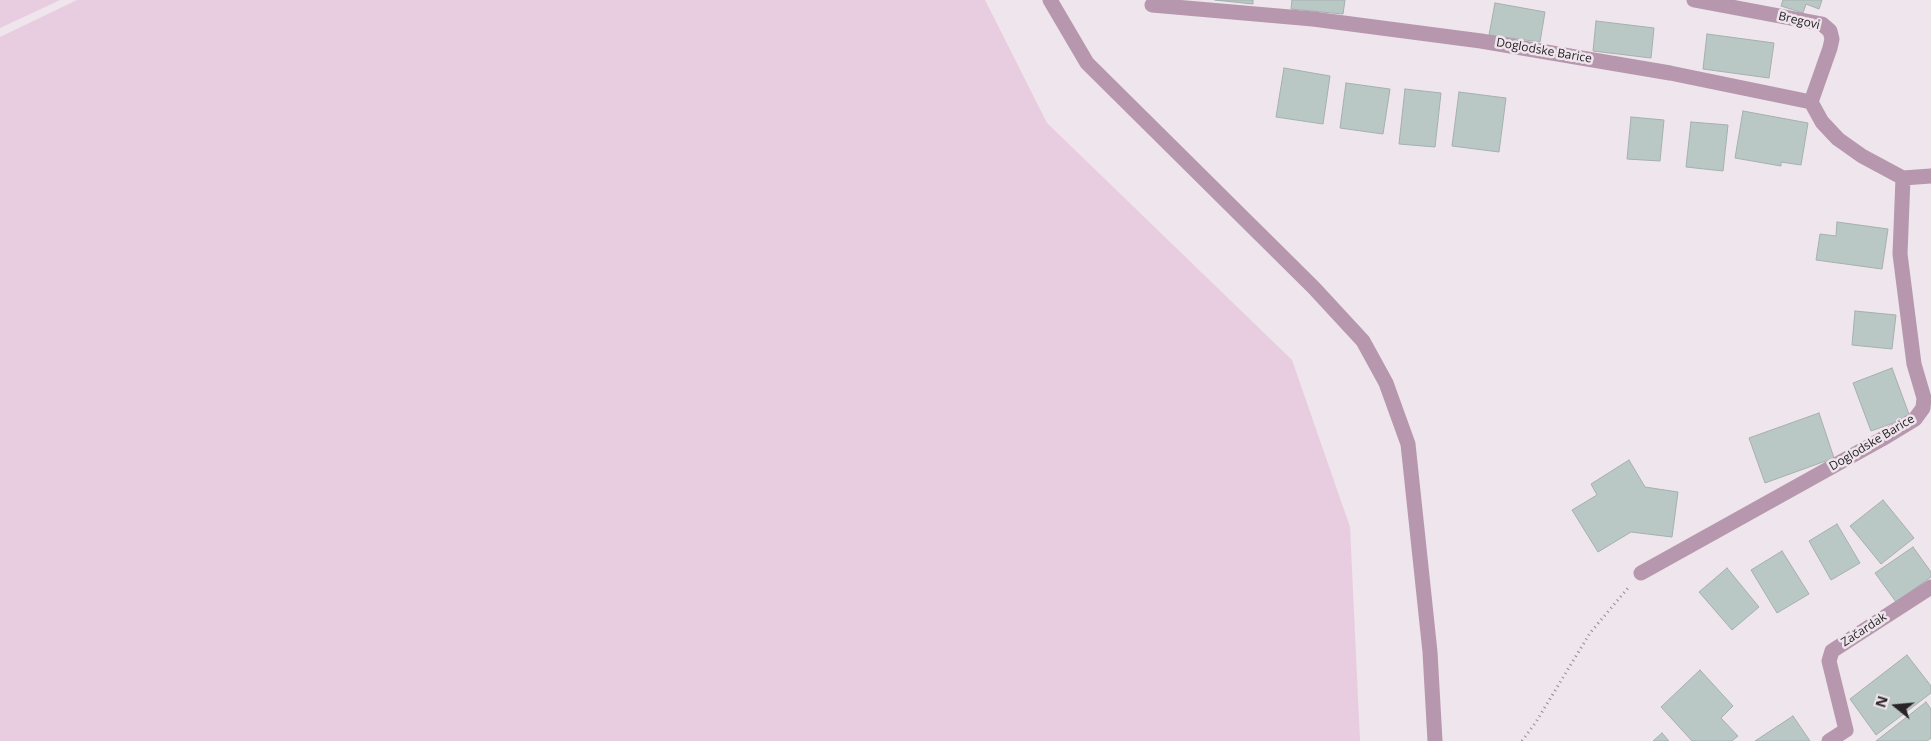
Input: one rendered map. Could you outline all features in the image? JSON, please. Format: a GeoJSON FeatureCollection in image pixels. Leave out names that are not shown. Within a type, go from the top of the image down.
{"type":"FeatureCollection","features":[{"type":"Feature","properties":{"kind":"street"},"geometry":{"type":"LineString","coordinates":[[1050,0],[1087,64],[1314,288],[1363,341],[1386,383],[1408,444],[1430,652],[1435,741]]}},
{"type":"Feature","properties":{"kind":"street","name":"Bregovi"},"geometry":{"type":"LineString","coordinates":[[1694,0],[1822,24],[1830,31],[1832,39],[1811,102]]}},
{"type":"Feature","properties":{"kind":"street","name":"Doglodske Barice"},"geometry":{"type":"LineString","coordinates":[[1152,5],[1313,19],[1481,41],[1670,73],[1811,102]]}},
{"type":"Feature","properties":{"kind":"street"},"geometry":{"type":"LineString","coordinates":[[1811,102],[1822,122],[1838,139],[1862,156],[1903,178],[1931,176]]}},
{"type":"Feature","properties":{"kind":"street","name":"Doglodske Barice"},"geometry":{"type":"LineString","coordinates":[[1641,573],[1882,439],[1915,419],[1923,408],[1924,398],[1914,364],[1900,254],[1903,178]]}},
{"type":"Feature","properties":{"kind":"street","name":"Začardak"},"geometry":{"type":"LineString","coordinates":[[1829,741],[1846,730],[1829,661],[1832,651],[1931,587]]}},
{"type":"Feature","properties":{"kind":"path"},"geometry":{"type":"LineString","coordinates":[[1522,741],[1536,722],[1590,632],[1641,573]]}},
{"type":"Feature","properties":{"kind":"shaded area"},"geometry":{"type":"Polygon","coordinates":[[[0,0],[60,0],[0,28],[0,0]]]}},
{"type":"Feature","properties":{"kind":"shaded area"},"geometry":{"type":"Polygon","coordinates":[[[77,0],[985,0],[1047,123],[1292,360],[1350,527],[1360,741],[0,741],[0,37],[77,0]]]}},
{"type":"Feature","properties":{"kind":"building"},"geometry":{"type":"Polygon","coordinates":[[[1215,0],[1253,0],[1253,4],[1215,0]]]}},
{"type":"Feature","properties":{"kind":"building"},"geometry":{"type":"Polygon","coordinates":[[[1292,0],[1345,0],[1343,14],[1291,9],[1292,0]]]}},
{"type":"Feature","properties":{"kind":"building"},"geometry":{"type":"Polygon","coordinates":[[[1783,0],[1822,0],[1819,9],[1806,4],[1803,13],[1781,6],[1783,0]]]}},
{"type":"Feature","properties":{"kind":"building"},"geometry":{"type":"Polygon","coordinates":[[[1495,3],[1545,12],[1540,42],[1489,35],[1495,3]]]}},
{"type":"Feature","properties":{"kind":"building"},"geometry":{"type":"Polygon","coordinates":[[[1596,21],[1654,28],[1651,58],[1593,51],[1596,21]]]}},
{"type":"Feature","properties":{"kind":"building"},"geometry":{"type":"Polygon","coordinates":[[[1707,34],[1774,43],[1769,78],[1703,69],[1707,34]]]}},
{"type":"Feature","properties":{"kind":"building"},"geometry":{"type":"Polygon","coordinates":[[[1284,68],[1330,76],[1323,124],[1276,117],[1284,68]]]}},
{"type":"Feature","properties":{"kind":"building"},"geometry":{"type":"Polygon","coordinates":[[[1346,83],[1390,89],[1383,134],[1340,128],[1346,83]]]}},
{"type":"Feature","properties":{"kind":"building"},"geometry":{"type":"Polygon","coordinates":[[[1405,89],[1441,93],[1435,147],[1399,144],[1405,89]]]}},
{"type":"Feature","properties":{"kind":"building"},"geometry":{"type":"Polygon","coordinates":[[[1459,92],[1506,98],[1499,152],[1452,146],[1459,92]]]}},
{"type":"Feature","properties":{"kind":"building"},"geometry":{"type":"Polygon","coordinates":[[[1743,111],[1808,123],[1801,165],[1781,162],[1781,166],[1735,158],[1743,111]]]}},
{"type":"Feature","properties":{"kind":"building"},"geometry":{"type":"Polygon","coordinates":[[[1631,117],[1664,120],[1660,161],[1627,159],[1631,117]]]}},
{"type":"Feature","properties":{"kind":"building"},"geometry":{"type":"Polygon","coordinates":[[[1691,122],[1728,125],[1723,171],[1686,167],[1691,122]]]}},
{"type":"Feature","properties":{"kind":"building"},"geometry":{"type":"Polygon","coordinates":[[[1837,222],[1888,229],[1882,269],[1816,260],[1820,234],[1836,236],[1837,222]]]}},
{"type":"Feature","properties":{"kind":"building"},"geometry":{"type":"Polygon","coordinates":[[[1855,311],[1896,315],[1892,349],[1852,345],[1855,311]]]}},
{"type":"Feature","properties":{"kind":"building"},"geometry":{"type":"Polygon","coordinates":[[[1892,368],[1910,417],[1871,431],[1853,383],[1892,368]]]}},
{"type":"Feature","properties":{"kind":"building"},"geometry":{"type":"Polygon","coordinates":[[[1819,413],[1834,458],[1765,483],[1749,438],[1819,413]]]}},
{"type":"Feature","properties":{"kind":"building"},"geometry":{"type":"Polygon","coordinates":[[[1629,460],[1645,487],[1678,492],[1672,537],[1631,532],[1598,552],[1572,510],[1597,495],[1591,484],[1629,460]]]}},
{"type":"Feature","properties":{"kind":"building"},"geometry":{"type":"Polygon","coordinates":[[[1883,500],[1914,538],[1881,564],[1850,526],[1883,500]]]}},
{"type":"Feature","properties":{"kind":"building"},"geometry":{"type":"Polygon","coordinates":[[[1837,524],[1860,563],[1831,580],[1809,541],[1837,524]]]}},
{"type":"Feature","properties":{"kind":"building"},"geometry":{"type":"Polygon","coordinates":[[[1913,547],[1931,572],[1931,577],[1896,602],[1875,573],[1913,547]]]}},
{"type":"Feature","properties":{"kind":"building"},"geometry":{"type":"Polygon","coordinates":[[[1782,551],[1809,594],[1777,613],[1751,570],[1782,551]]]}},
{"type":"Feature","properties":{"kind":"building"},"geometry":{"type":"Polygon","coordinates":[[[1727,568],[1759,607],[1732,630],[1699,592],[1727,568]]]}},
{"type":"Feature","properties":{"kind":"building"},"geometry":{"type":"Polygon","coordinates":[[[1907,655],[1931,686],[1931,693],[1876,735],[1850,699],[1907,655]]]}},
{"type":"Feature","properties":{"kind":"building"},"geometry":{"type":"Polygon","coordinates":[[[1700,670],[1733,706],[1721,718],[1738,736],[1732,741],[1692,741],[1661,707],[1700,670]]]}},
{"type":"Feature","properties":{"kind":"building"},"geometry":{"type":"Polygon","coordinates":[[[1926,702],[1931,709],[1931,738],[1927,741],[1876,741],[1926,702]]]}},
{"type":"Feature","properties":{"kind":"building"},"geometry":{"type":"Polygon","coordinates":[[[1793,716],[1810,741],[1755,741],[1793,716]]]}},
{"type":"Feature","properties":{"kind":"building"},"geometry":{"type":"Polygon","coordinates":[[[1662,733],[1669,741],[1653,741],[1662,733]]]}}]}
